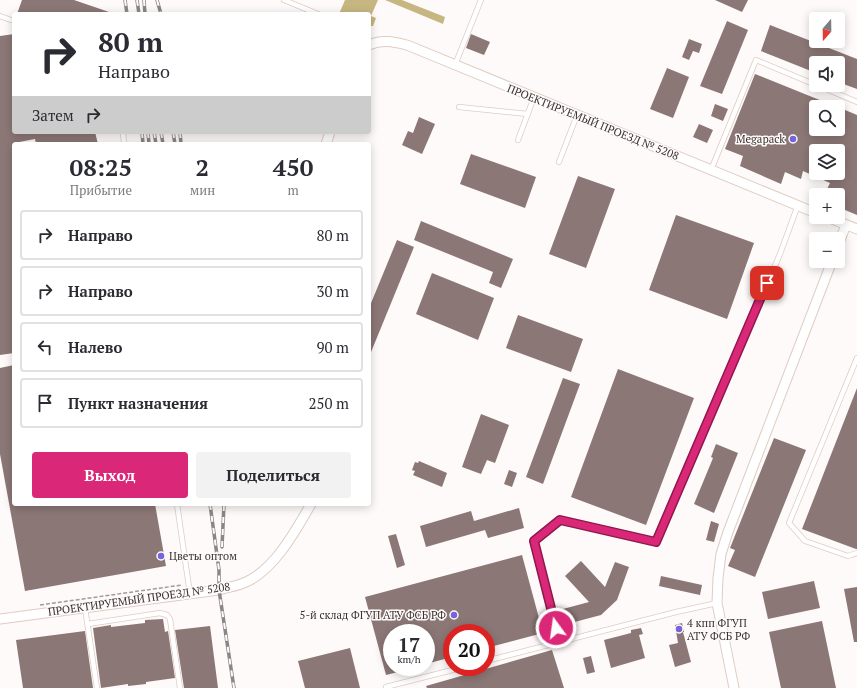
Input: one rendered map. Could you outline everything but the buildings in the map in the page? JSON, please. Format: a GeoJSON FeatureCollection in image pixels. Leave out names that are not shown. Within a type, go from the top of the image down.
{"type":"FeatureCollection","features":[{"type":"Feature","properties":{"kind":"street","name":"ПРОЕКТИРУЕМЫЙ ПРОЕЗД № 5208"},"geometry":{"type":"LineString","coordinates":[[371,44],[375,42],[391,41],[407,45],[809,210]]}},
{"type":"Feature","properties":{"kind":"street"},"geometry":{"type":"LineString","coordinates":[[843,232],[846,225],[857,229]]}},
{"type":"Feature","properties":{"kind":"street"},"geometry":{"type":"LineString","coordinates":[[734,688],[717,603],[721,554],[728,532],[829,268]]}},
{"type":"Feature","properties":{"kind":"street","name":"ПРОЕКТИРУЕМЫЙ ПРОЕЗД № 5208"},"geometry":{"type":"LineString","coordinates":[[0,619],[220,590],[246,582],[259,575],[281,552],[310,506]]}},
{"type":"Feature","properties":{"kind":"lane"},"geometry":{"type":"LineString","coordinates":[[284,0],[313,12]]}},
{"type":"Feature","properties":{"kind":"lane"},"geometry":{"type":"LineString","coordinates":[[456,65],[481,0]]}},
{"type":"Feature","properties":{"kind":"lane"},"geometry":{"type":"LineString","coordinates":[[0,16],[12,20]]}},
{"type":"Feature","properties":{"kind":"lane"},"geometry":{"type":"LineString","coordinates":[[711,170],[756,60],[809,82]]}},
{"type":"Feature","properties":{"kind":"lane"},"geometry":{"type":"LineString","coordinates":[[833,92],[857,102]]}},
{"type":"Feature","properties":{"kind":"lane"},"geometry":{"type":"LineString","coordinates":[[518,140],[534,97]]}},
{"type":"Feature","properties":{"kind":"lane"},"geometry":{"type":"LineString","coordinates":[[459,107],[528,114]]}},
{"type":"Feature","properties":{"kind":"lane"},"geometry":{"type":"LineString","coordinates":[[559,162],[577,115]]}},
{"type":"Feature","properties":{"kind":"lane"},"geometry":{"type":"LineString","coordinates":[[560,642],[534,541],[560,520],[656,542],[776,261],[798,205]]}},
{"type":"Feature","properties":{"kind":"lane"},"geometry":{"type":"LineString","coordinates":[[857,358],[789,523],[805,541],[848,556],[857,553]]}},
{"type":"Feature","properties":{"kind":"lane"},"geometry":{"type":"LineString","coordinates":[[177,506],[190,594]]}},
{"type":"Feature","properties":{"kind":"lane"},"geometry":{"type":"LineString","coordinates":[[495,659],[676,612],[717,603]]}},
{"type":"Feature","properties":{"kind":"lane"},"geometry":{"type":"LineString","coordinates":[[85,608],[97,688]]}},
{"type":"Feature","properties":{"kind":"lane"},"geometry":{"type":"LineString","coordinates":[[88,624],[160,613],[167,615],[170,619],[180,688]]}},
{"type":"Feature","properties":{"kind":"lane"},"geometry":{"type":"LineString","coordinates":[[386,687],[443,672]]}},
{"type":"Feature","properties":{"kind":"path"},"geometry":{"type":"LineString","coordinates":[[39,605],[189,584]]}},
{"type":"Feature","properties":{"kind":"shaded area"},"geometry":{"type":"Polygon","coordinates":[[[345,0],[378,0],[371,16],[371,12],[340,12],[345,0]]]}},
{"type":"Feature","properties":{"kind":"shaded area"},"geometry":{"type":"Polygon","coordinates":[[[385,0],[402,0],[445,17],[443,24],[385,0]]]}},
{"type":"Feature","properties":{"kind":"shaded area"},"geometry":{"type":"Polygon","coordinates":[[[371,16],[376,18],[373,26],[371,26],[371,16]]]}},
{"type":"Feature","properties":{"kind":"railway"},"geometry":{"type":"LineString","coordinates":[[125,0],[127,12]]}},
{"type":"Feature","properties":{"kind":"railway"},"geometry":{"type":"LineString","coordinates":[[137,0],[139,12]]}},
{"type":"Feature","properties":{"kind":"railway"},"geometry":{"type":"LineString","coordinates":[[144,0],[145,12]]}},
{"type":"Feature","properties":{"kind":"railway"},"geometry":{"type":"LineString","coordinates":[[157,0],[160,12]]}},
{"type":"Feature","properties":{"kind":"railway"},"geometry":{"type":"LineString","coordinates":[[142,134],[143,142]]}},
{"type":"Feature","properties":{"kind":"railway"},"geometry":{"type":"LineString","coordinates":[[148,134],[149,142]]}},
{"type":"Feature","properties":{"kind":"railway"},"geometry":{"type":"LineString","coordinates":[[154,134],[156,142]]}},
{"type":"Feature","properties":{"kind":"railway"},"geometry":{"type":"LineString","coordinates":[[161,134],[163,142]]}},
{"type":"Feature","properties":{"kind":"railway"},"geometry":{"type":"LineString","coordinates":[[173,134],[175,142]]}},
{"type":"Feature","properties":{"kind":"railway"},"geometry":{"type":"LineString","coordinates":[[180,134],[181,142]]}},
{"type":"Feature","properties":{"kind":"railway"},"geometry":{"type":"LineString","coordinates":[[210,506],[219,570],[219,590],[234,688]]}},
{"type":"Feature","properties":{"kind":"railway"},"geometry":{"type":"LineString","coordinates":[[222,547],[224,506]]}},
{"type":"Feature","properties":{"kind":"place","name":"Megapack"},"geometry":{"type":"Point","coordinates":[793,139]}},
{"type":"Feature","properties":{"kind":"place","name":"Цветы оптом"},"geometry":{"type":"Point","coordinates":[161,556]}},
{"type":"Feature","properties":{"kind":"place","name":"5-й склад ФГУП АТУ ФСБ РФ"},"geometry":{"type":"Point","coordinates":[454,615]}},
{"type":"Feature","properties":{"kind":"place","name":"4 кпп ФГУП АТУ ФСБ РФ"},"geometry":{"type":"Point","coordinates":[679,629]}},
{"type":"Feature","properties":{"kind":"route"},"geometry":{"type":"LineString","coordinates":[[556,628],[534,541],[560,520],[656,542],[767,283]]}}]}
